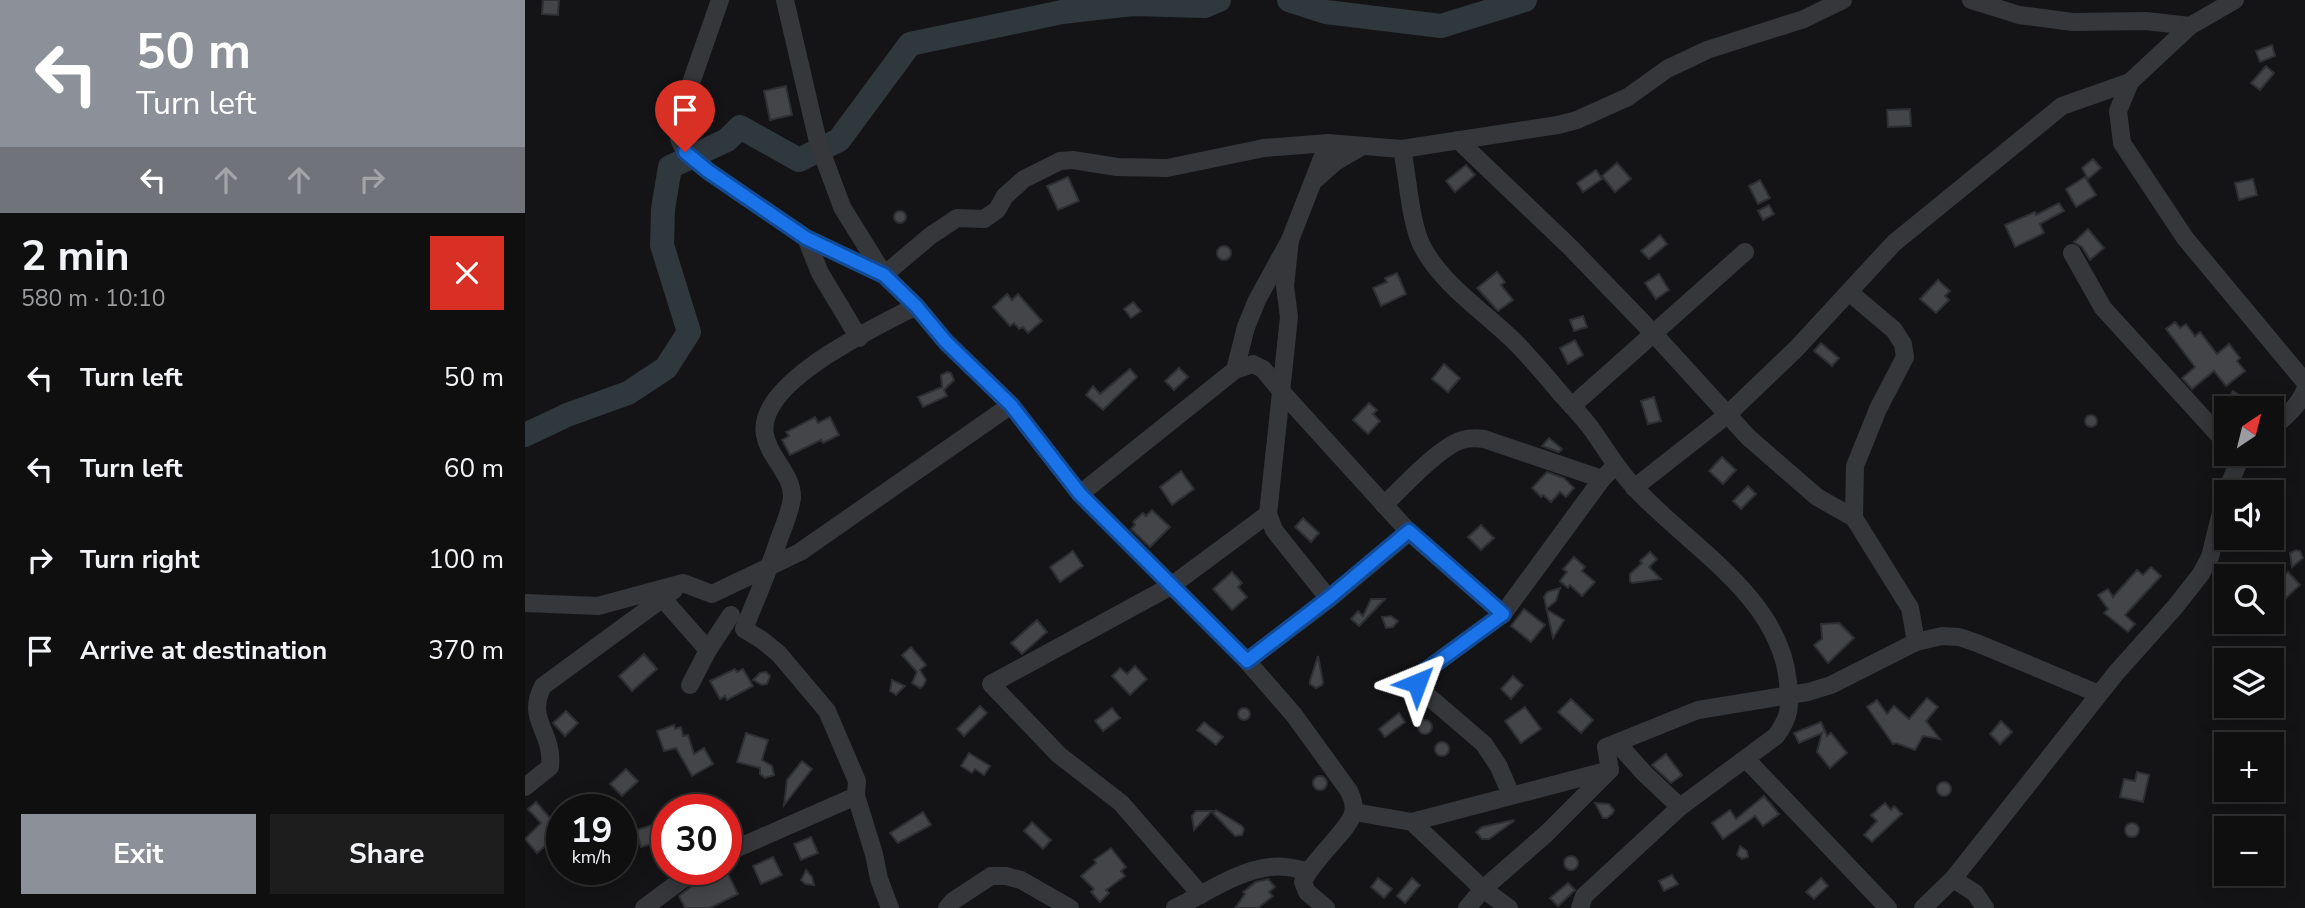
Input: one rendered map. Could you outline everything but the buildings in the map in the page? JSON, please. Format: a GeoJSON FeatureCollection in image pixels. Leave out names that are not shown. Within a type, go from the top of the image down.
{"type":"FeatureCollection","features":[{"type":"Feature","properties":{"kind":"street"},"geometry":{"type":"LineString","coordinates":[[720,0],[678,120],[679,139],[685,152],[708,171],[806,238],[884,275]]}},
{"type":"Feature","properties":{"kind":"street"},"geometry":{"type":"LineString","coordinates":[[785,0],[818,142],[842,207],[884,275],[916,306],[946,342],[1011,405],[1080,494],[1247,661],[1294,715],[1349,791],[1354,812],[1351,820],[1307,871],[1303,882],[1307,892],[1326,908]]}},
{"type":"Feature","properties":{"kind":"street"},"geometry":{"type":"LineString","coordinates":[[884,275],[930,236],[957,218],[984,219],[997,210],[1005,196],[1024,179],[1060,161],[1167,168],[1263,148],[1328,143],[1402,149],[1557,125],[1577,120],[1628,97],[1667,69],[1707,50],[1804,19],[1843,0]]}},
{"type":"Feature","properties":{"kind":"street"},"geometry":{"type":"LineString","coordinates":[[1971,0],[2019,15],[2074,22],[2146,21],[2190,26]]}},
{"type":"Feature","properties":{"kind":"street"},"geometry":{"type":"LineString","coordinates":[[1634,488],[1727,415],[1796,349],[1894,243],[2062,106],[2130,82],[2190,26],[2235,0]]}},
{"type":"Feature","properties":{"kind":"street"},"geometry":{"type":"LineString","coordinates":[[2130,82],[2118,111],[2122,143],[2185,238],[2305,382]]}},
{"type":"Feature","properties":{"kind":"street"},"geometry":{"type":"LineString","coordinates":[[1458,140],[1570,247],[1727,415],[1786,472],[1817,497],[1854,518],[1910,608],[1916,642]]}},
{"type":"Feature","properties":{"kind":"street"},"geometry":{"type":"LineString","coordinates":[[1235,370],[1246,327],[1257,300],[1290,240],[1328,143]]}},
{"type":"Feature","properties":{"kind":"street"},"geometry":{"type":"LineString","coordinates":[[1313,181],[1335,162],[1361,147]]}},
{"type":"Feature","properties":{"kind":"street"},"geometry":{"type":"LineString","coordinates":[[1402,149],[1414,221],[1424,249],[1447,279],[1519,346],[1592,429],[1609,472]]}},
{"type":"Feature","properties":{"kind":"street"},"geometry":{"type":"LineString","coordinates":[[806,238],[820,273],[859,338]]}},
{"type":"Feature","properties":{"kind":"street"},"geometry":{"type":"LineString","coordinates":[[1290,240],[1285,286],[1289,317],[1268,514],[1274,530],[1329,598]]}},
{"type":"Feature","properties":{"kind":"street"},"geometry":{"type":"LineString","coordinates":[[1572,406],[1745,252]]}},
{"type":"Feature","properties":{"kind":"street"},"geometry":{"type":"LineString","coordinates":[[2072,253],[2103,308],[2214,430]]}},
{"type":"Feature","properties":{"kind":"street"},"geometry":{"type":"LineString","coordinates":[[1849,292],[1894,330],[1903,344],[1905,357],[1866,435],[1856,466],[1854,518]]}},
{"type":"Feature","properties":{"kind":"street"},"geometry":{"type":"LineString","coordinates":[[744,629],[769,568],[792,497],[789,482],[765,437],[765,422],[770,408],[782,390],[834,350],[916,306]]}},
{"type":"Feature","properties":{"kind":"street"},"geometry":{"type":"LineString","coordinates":[[1080,494],[1235,370],[1253,364],[1263,369],[1280,391],[1409,531],[1503,614]]}},
{"type":"Feature","properties":{"kind":"street"},"geometry":{"type":"LineString","coordinates":[[2284,418],[2305,390]]}},
{"type":"Feature","properties":{"kind":"street"},"geometry":{"type":"LineString","coordinates":[[712,594],[800,552],[1011,405]]}},
{"type":"Feature","properties":{"kind":"street"},"geometry":{"type":"LineString","coordinates":[[1384,505],[1440,454],[1458,441],[1469,438],[1484,439],[1609,472],[1634,488],[1741,588],[1763,616],[1781,648],[1787,668],[1790,711],[1776,736],[1680,807],[1584,896],[1580,908]]}},
{"type":"Feature","properties":{"kind":"street"},"geometry":{"type":"LineString","coordinates":[[1511,794],[1499,767],[1484,744],[1421,690],[1417,683],[1421,674],[1503,614],[1609,472]]}},
{"type":"Feature","properties":{"kind":"street"},"geometry":{"type":"LineString","coordinates":[[1201,895],[1121,803],[1059,755],[991,684],[1171,586],[1268,514]]}},
{"type":"Feature","properties":{"kind":"street"},"geometry":{"type":"LineString","coordinates":[[1247,661],[1329,598],[1409,531]]}},
{"type":"Feature","properties":{"kind":"street"},"geometry":{"type":"LineString","coordinates":[[1923,908],[1954,879],[2099,694],[2175,607],[2201,574],[2210,557],[2214,541]]}},
{"type":"Feature","properties":{"kind":"street"},"geometry":{"type":"LineString","coordinates":[[525,787],[550,767],[552,755],[535,722],[532,712],[533,697],[543,686],[683,583]]}},
{"type":"Feature","properties":{"kind":"street"},"geometry":{"type":"LineString","coordinates":[[525,603],[598,606],[683,583],[712,594],[744,629],[779,654],[827,711],[857,782],[856,796],[890,908]]}},
{"type":"Feature","properties":{"kind":"street"},"geometry":{"type":"LineString","coordinates":[[663,599],[708,650]]}},
{"type":"Feature","properties":{"kind":"street"},"geometry":{"type":"LineString","coordinates":[[689,685],[731,615]]}},
{"type":"Feature","properties":{"kind":"street"},"geometry":{"type":"LineString","coordinates":[[1610,770],[1606,747],[1697,710],[1832,685],[1916,642],[1942,636],[1959,637],[2099,694]]}},
{"type":"Feature","properties":{"kind":"street"},"geometry":{"type":"LineString","coordinates":[[1618,744],[1680,807]]}},
{"type":"Feature","properties":{"kind":"street"},"geometry":{"type":"LineString","coordinates":[[1746,759],[1888,908]]}},
{"type":"Feature","properties":{"kind":"street"},"geometry":{"type":"LineString","coordinates":[[1354,812],[1412,822],[1610,770]]}},
{"type":"Feature","properties":{"kind":"street"},"geometry":{"type":"LineString","coordinates":[[1467,908],[1483,889],[1546,834],[1610,770]]}},
{"type":"Feature","properties":{"kind":"street"},"geometry":{"type":"LineString","coordinates":[[742,846],[856,796]]}},
{"type":"Feature","properties":{"kind":"street"},"geometry":{"type":"LineString","coordinates":[[1412,822],[1483,889],[1509,908]]}},
{"type":"Feature","properties":{"kind":"street"},"geometry":{"type":"LineString","coordinates":[[1175,908],[1243,874],[1269,867],[1307,871]]}},
{"type":"Feature","properties":{"kind":"street"},"geometry":{"type":"LineString","coordinates":[[947,908],[953,901],[991,876],[1006,876],[1021,880],[1070,908]]}},
{"type":"Feature","properties":{"kind":"street"},"geometry":{"type":"LineString","coordinates":[[1954,879],[1975,893],[1985,908]]}},
{"type":"Feature","properties":{"kind":"street"},"geometry":{"type":"LineString","coordinates":[[644,908],[675,885]]}},
{"type":"Feature","properties":{"kind":"waterway"},"geometry":{"type":"LineString","coordinates":[[525,435],[567,415],[628,393],[666,368],[689,332],[662,245],[663,209],[670,167],[727,140],[740,127],[799,160],[839,140],[910,44],[1062,12],[1132,4],[1205,6],[1219,0]]}},
{"type":"Feature","properties":{"kind":"waterway"},"geometry":{"type":"LineString","coordinates":[[1289,0],[1326,12],[1441,26],[1525,0]]}},
{"type":"Feature","properties":{"kind":"route"},"geometry":{"type":"LineString","coordinates":[[685,152],[708,171],[806,238],[884,275],[916,306],[946,342],[1011,405],[1080,494],[1247,661],[1329,598],[1409,531],[1503,614],[1421,674],[1417,683]]}}]}
